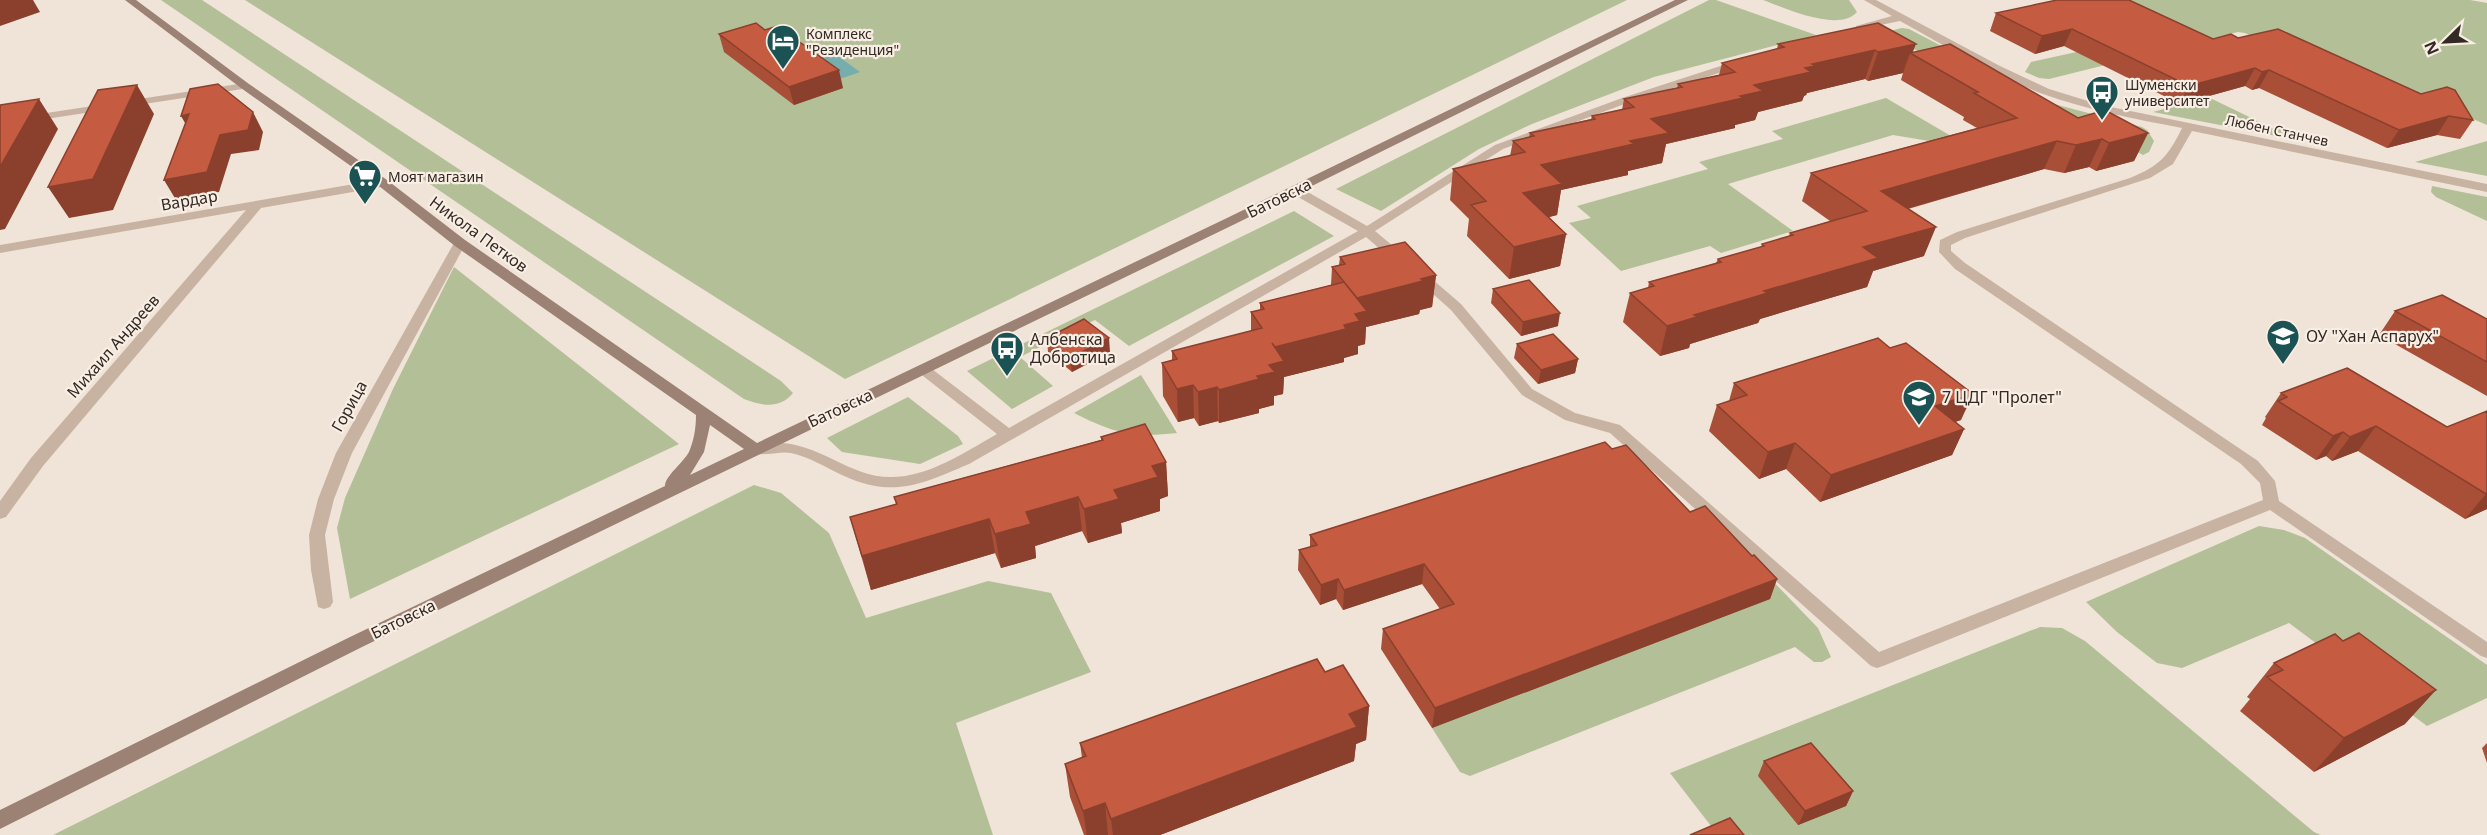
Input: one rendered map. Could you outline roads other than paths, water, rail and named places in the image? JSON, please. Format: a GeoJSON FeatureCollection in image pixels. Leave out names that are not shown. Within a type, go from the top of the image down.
{"type":"FeatureCollection","features":[{"type":"Feature","properties":{"kind":"street","name":"Никола Петков"},"geometry":{"type":"LineString","coordinates":[[130,0],[245,86],[383,183],[460,243],[754,449]]}},
{"type":"Feature","properties":{"kind":"street","name":"Батовска"},"geometry":{"type":"LineString","coordinates":[[0,820],[366,637],[1295,190],[1683,0]]}},
{"type":"Feature","properties":{"kind":"street","name":"Любен Станчев"},"geometry":{"type":"LineString","coordinates":[[1869,0],[1996,68],[2045,91],[2099,108],[2487,188]]}},
{"type":"Feature","properties":{"kind":"street"},"geometry":{"type":"LineString","coordinates":[[1849,31],[1902,17]]}},
{"type":"Feature","properties":{"kind":"street"},"geometry":{"type":"LineString","coordinates":[[754,449],[791,448],[822,459],[854,476],[879,482],[909,482],[964,460],[1367,231],[1499,147],[1626,100],[1748,60]]}},
{"type":"Feature","properties":{"kind":"street"},"geometry":{"type":"LineString","coordinates":[[0,123],[245,86]]}},
{"type":"Feature","properties":{"kind":"street"},"geometry":{"type":"LineString","coordinates":[[0,114],[18,120]]}},
{"type":"Feature","properties":{"kind":"street"},"geometry":{"type":"LineString","coordinates":[[2188,127],[2174,158],[2157,171],[2134,181],[1961,235],[1945,243],[1945,252],[1960,266],[2240,456],[2263,474],[2273,491],[2271,502]]}},
{"type":"Feature","properties":{"kind":"street","name":"Вардар"},"geometry":{"type":"LineString","coordinates":[[0,249],[383,183]]}},
{"type":"Feature","properties":{"kind":"street"},"geometry":{"type":"LineString","coordinates":[[1295,190],[1367,231],[1456,307],[1527,392],[1570,417],[1615,429],[1877,661],[2271,502]]}},
{"type":"Feature","properties":{"kind":"street","name":"Михаил Андреев"},"geometry":{"type":"LineString","coordinates":[[0,513],[37,462],[257,205]]}},
{"type":"Feature","properties":{"kind":"street","name":"Горица"},"geometry":{"type":"LineString","coordinates":[[324,602],[317,535],[326,499],[344,453],[460,243]]}},
{"type":"Feature","properties":{"kind":"street"},"geometry":{"type":"LineString","coordinates":[[923,369],[1007,434]]}},
{"type":"Feature","properties":{"kind":"street"},"geometry":{"type":"LineString","coordinates":[[662,493],[684,473],[697,452],[704,432],[703,413]]}},
{"type":"Feature","properties":{"kind":"street"},"geometry":{"type":"LineString","coordinates":[[2271,502],[2487,651]]}},
{"type":"Feature","properties":{"kind":"water"},"geometry":{"type":"Polygon","coordinates":[[[831,51],[860,72],[834,81],[804,60],[831,51]]]}},
{"type":"Feature","properties":{"kind":"place","name":"Комплекс \"Резиденция\""},"geometry":{"type":"Point","coordinates":[783,70]}},
{"type":"Feature","properties":{"kind":"place","name":"Шуменски университет"},"geometry":{"type":"Point","coordinates":[2102,121]}},
{"type":"Feature","properties":{"kind":"place","name":"Моят магазин"},"geometry":{"type":"Point","coordinates":[365,205]}},
{"type":"Feature","properties":{"kind":"place","name":"ОУ \"Хан Аспарух\""},"geometry":{"type":"Point","coordinates":[2283,365]}},
{"type":"Feature","properties":{"kind":"place","name":"Албенска Добротица"},"geometry":{"type":"Point","coordinates":[1007,377]}},
{"type":"Feature","properties":{"kind":"place","name":"7 ЦДГ \"Пролет\""},"geometry":{"type":"Point","coordinates":[1919,426]}}]}
